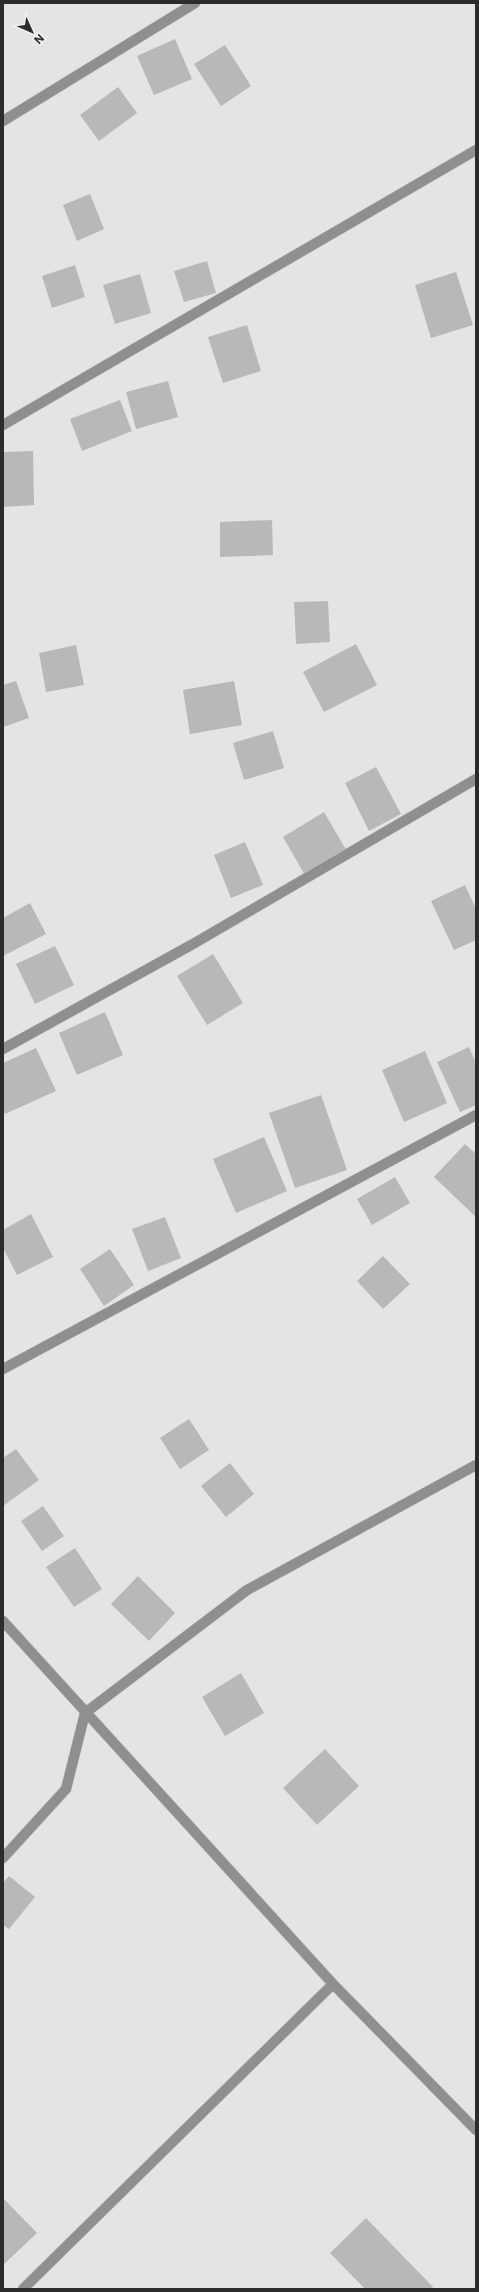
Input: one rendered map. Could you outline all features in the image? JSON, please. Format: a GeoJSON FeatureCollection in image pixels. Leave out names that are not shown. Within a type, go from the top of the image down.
{"type":"FeatureCollection","features":[{"type":"Feature","properties":{"kind":"street"},"geometry":{"type":"LineString","coordinates":[[3,121],[195,3]]}},
{"type":"Feature","properties":{"kind":"street"},"geometry":{"type":"LineString","coordinates":[[3,425],[476,150]]}},
{"type":"Feature","properties":{"kind":"street"},"geometry":{"type":"LineString","coordinates":[[3,1049],[193,944],[476,779]]}},
{"type":"Feature","properties":{"kind":"street"},"geometry":{"type":"LineString","coordinates":[[3,1369],[476,1115]]}},
{"type":"Feature","properties":{"kind":"street"},"geometry":{"type":"LineString","coordinates":[[3,1858],[66,1789],[85,1713],[247,1590],[476,1465]]}},
{"type":"Feature","properties":{"kind":"street"},"geometry":{"type":"LineString","coordinates":[[3,1621],[85,1713],[333,1984],[476,2130]]}},
{"type":"Feature","properties":{"kind":"street"},"geometry":{"type":"LineString","coordinates":[[23,2289],[333,1984]]}},
{"type":"Feature","properties":{"kind":"building"},"geometry":{"type":"Polygon","coordinates":[[[175,39],[192,79],[154,95],[137,56],[175,39]]]}},
{"type":"Feature","properties":{"kind":"building"},"geometry":{"type":"Polygon","coordinates":[[[225,45],[251,86],[221,106],[194,64],[225,45]]]}},
{"type":"Feature","properties":{"kind":"building"},"geometry":{"type":"Polygon","coordinates":[[[118,87],[137,113],[99,141],[80,115],[118,87]]]}},
{"type":"Feature","properties":{"kind":"building"},"geometry":{"type":"Polygon","coordinates":[[[90,194],[104,229],[77,241],[63,205],[90,194]]]}},
{"type":"Feature","properties":{"kind":"building"},"geometry":{"type":"Polygon","coordinates":[[[207,261],[216,293],[184,302],[174,271],[207,261]]]}},
{"type":"Feature","properties":{"kind":"building"},"geometry":{"type":"Polygon","coordinates":[[[75,265],[85,297],[52,308],[42,276],[75,265]]]}},
{"type":"Feature","properties":{"kind":"building"},"geometry":{"type":"Polygon","coordinates":[[[456,272],[473,325],[431,338],[415,285],[456,272]]]}},
{"type":"Feature","properties":{"kind":"building"},"geometry":{"type":"Polygon","coordinates":[[[140,274],[151,313],[115,324],[103,285],[140,274]]]}},
{"type":"Feature","properties":{"kind":"building"},"geometry":{"type":"Polygon","coordinates":[[[247,325],[261,371],[223,383],[208,337],[247,325]]]}},
{"type":"Feature","properties":{"kind":"building"},"geometry":{"type":"Polygon","coordinates":[[[168,381],[178,417],[136,429],[126,392],[168,381]]]}},
{"type":"Feature","properties":{"kind":"building"},"geometry":{"type":"Polygon","coordinates":[[[120,400],[132,431],[82,451],[70,419],[120,400]]]}},
{"type":"Feature","properties":{"kind":"building"},"geometry":{"type":"Polygon","coordinates":[[[33,451],[34,505],[3,507],[3,452],[33,451]]]}},
{"type":"Feature","properties":{"kind":"building"},"geometry":{"type":"Polygon","coordinates":[[[272,520],[273,555],[220,557],[220,522],[272,520]]]}},
{"type":"Feature","properties":{"kind":"building"},"geometry":{"type":"Polygon","coordinates":[[[328,601],[330,642],[296,644],[294,602],[328,601]]]}},
{"type":"Feature","properties":{"kind":"building"},"geometry":{"type":"Polygon","coordinates":[[[356,644],[377,685],[324,712],[303,672],[356,644]]]}},
{"type":"Feature","properties":{"kind":"building"},"geometry":{"type":"Polygon","coordinates":[[[76,645],[84,685],[46,692],[39,653],[76,645]]]}},
{"type":"Feature","properties":{"kind":"building"},"geometry":{"type":"Polygon","coordinates":[[[16,681],[29,718],[3,727],[3,685],[16,681]]]}},
{"type":"Feature","properties":{"kind":"building"},"geometry":{"type":"Polygon","coordinates":[[[234,681],[242,725],[190,734],[183,690],[234,681]]]}},
{"type":"Feature","properties":{"kind":"building"},"geometry":{"type":"Polygon","coordinates":[[[273,731],[284,768],[244,780],[233,743],[273,731]]]}},
{"type":"Feature","properties":{"kind":"building"},"geometry":{"type":"Polygon","coordinates":[[[376,767],[401,814],[369,831],[345,783],[376,767]]]}},
{"type":"Feature","properties":{"kind":"building"},"geometry":{"type":"Polygon","coordinates":[[[324,812],[348,853],[306,877],[283,837],[324,812]]]}},
{"type":"Feature","properties":{"kind":"building"},"geometry":{"type":"Polygon","coordinates":[[[245,842],[263,885],[231,898],[214,855],[245,842]]]}},
{"type":"Feature","properties":{"kind":"building"},"geometry":{"type":"Polygon","coordinates":[[[465,885],[476,909],[476,940],[454,950],[431,901],[465,885]]]}},
{"type":"Feature","properties":{"kind":"building"},"geometry":{"type":"Polygon","coordinates":[[[30,903],[46,934],[3,956],[3,918],[30,903]]]}},
{"type":"Feature","properties":{"kind":"building"},"geometry":{"type":"Polygon","coordinates":[[[55,946],[74,985],[35,1004],[16,964],[55,946]]]}},
{"type":"Feature","properties":{"kind":"building"},"geometry":{"type":"Polygon","coordinates":[[[213,954],[243,1003],[207,1025],[177,976],[213,954]]]}},
{"type":"Feature","properties":{"kind":"building"},"geometry":{"type":"Polygon","coordinates":[[[105,1012],[123,1055],[77,1075],[59,1033],[105,1012]]]}},
{"type":"Feature","properties":{"kind":"building"},"geometry":{"type":"Polygon","coordinates":[[[469,1047],[476,1063],[476,1105],[460,1112],[437,1062],[469,1047]]]}},
{"type":"Feature","properties":{"kind":"building"},"geometry":{"type":"Polygon","coordinates":[[[36,1048],[56,1091],[5,1114],[3,1110],[3,1063],[36,1048]]]}},
{"type":"Feature","properties":{"kind":"building"},"geometry":{"type":"Polygon","coordinates":[[[425,1051],[447,1103],[404,1122],[382,1070],[425,1051]]]}},
{"type":"Feature","properties":{"kind":"building"},"geometry":{"type":"Polygon","coordinates":[[[321,1095],[347,1170],[295,1188],[269,1113],[321,1095]]]}},
{"type":"Feature","properties":{"kind":"building"},"geometry":{"type":"Polygon","coordinates":[[[264,1137],[287,1191],[236,1213],[213,1159],[264,1137]]]}},
{"type":"Feature","properties":{"kind":"building"},"geometry":{"type":"Polygon","coordinates":[[[465,1144],[476,1154],[476,1217],[434,1177],[465,1144]]]}},
{"type":"Feature","properties":{"kind":"building"},"geometry":{"type":"Polygon","coordinates":[[[395,1177],[410,1203],[372,1225],[357,1199],[395,1177]]]}},
{"type":"Feature","properties":{"kind":"building"},"geometry":{"type":"Polygon","coordinates":[[[31,1214],[53,1257],[17,1275],[3,1248],[3,1230],[31,1214]]]}},
{"type":"Feature","properties":{"kind":"building"},"geometry":{"type":"Polygon","coordinates":[[[165,1217],[181,1258],[148,1271],[132,1229],[165,1217]]]}},
{"type":"Feature","properties":{"kind":"building"},"geometry":{"type":"Polygon","coordinates":[[[110,1249],[134,1285],[104,1306],[80,1269],[110,1249]]]}},
{"type":"Feature","properties":{"kind":"building"},"geometry":{"type":"Polygon","coordinates":[[[383,1256],[410,1284],[383,1309],[357,1281],[383,1256]]]}},
{"type":"Feature","properties":{"kind":"building"},"geometry":{"type":"Polygon","coordinates":[[[189,1419],[209,1450],[180,1469],[160,1438],[189,1419]]]}},
{"type":"Feature","properties":{"kind":"building"},"geometry":{"type":"Polygon","coordinates":[[[16,1449],[39,1480],[3,1506],[3,1458],[16,1449]]]}},
{"type":"Feature","properties":{"kind":"building"},"geometry":{"type":"Polygon","coordinates":[[[230,1463],[254,1494],[226,1517],[201,1486],[230,1463]]]}},
{"type":"Feature","properties":{"kind":"building"},"geometry":{"type":"Polygon","coordinates":[[[43,1506],[64,1536],[42,1551],[21,1521],[43,1506]]]}},
{"type":"Feature","properties":{"kind":"building"},"geometry":{"type":"Polygon","coordinates":[[[75,1548],[102,1589],[74,1607],[46,1567],[75,1548]]]}},
{"type":"Feature","properties":{"kind":"building"},"geometry":{"type":"Polygon","coordinates":[[[138,1576],[175,1613],[149,1641],[111,1604],[138,1576]]]}},
{"type":"Feature","properties":{"kind":"building"},"geometry":{"type":"Polygon","coordinates":[[[241,1673],[264,1713],[225,1736],[202,1697],[241,1673]]]}},
{"type":"Feature","properties":{"kind":"building"},"geometry":{"type":"Polygon","coordinates":[[[325,1749],[359,1786],[317,1825],[283,1788],[325,1749]]]}},
{"type":"Feature","properties":{"kind":"building"},"geometry":{"type":"Polygon","coordinates":[[[9,1876],[35,1897],[9,1929],[3,1925],[3,1883],[9,1876]]]}},
{"type":"Feature","properties":{"kind":"building"},"geometry":{"type":"Polygon","coordinates":[[[3,2198],[37,2233],[3,2265],[3,2198]]]}},
{"type":"Feature","properties":{"kind":"building"},"geometry":{"type":"Polygon","coordinates":[[[366,2218],[433,2287],[431,2289],[365,2289],[330,2253],[366,2218]]]}}]}
